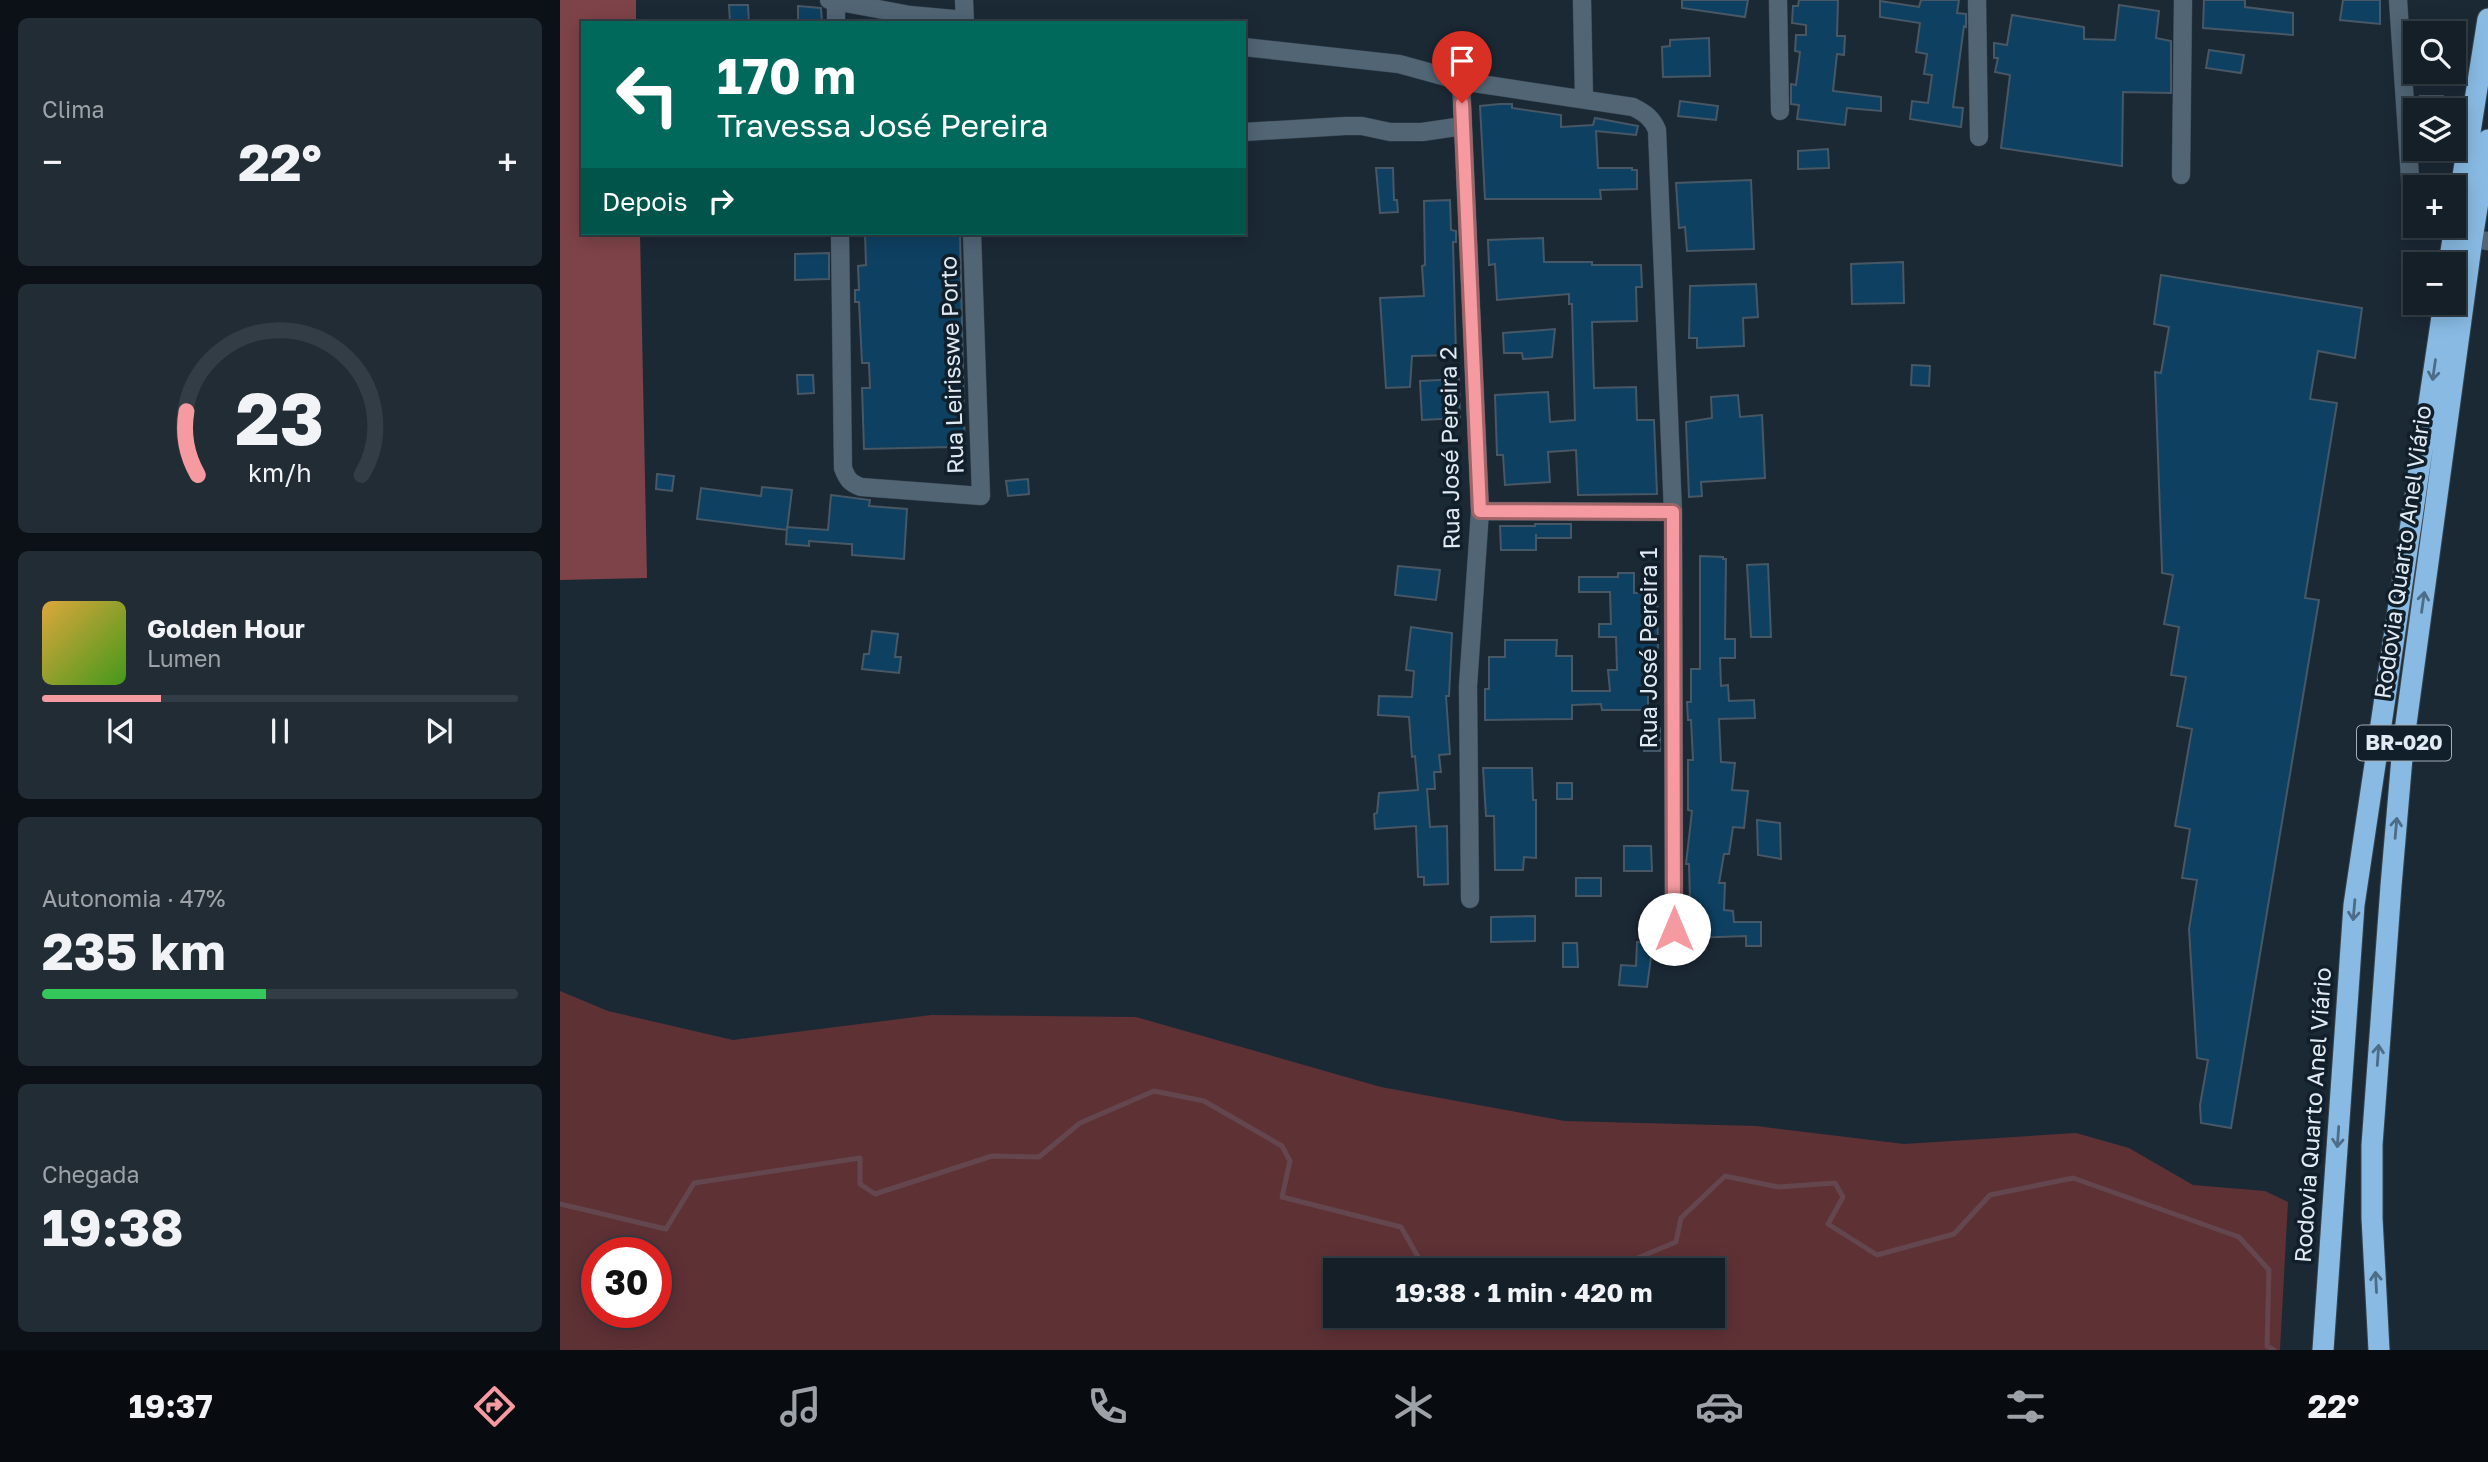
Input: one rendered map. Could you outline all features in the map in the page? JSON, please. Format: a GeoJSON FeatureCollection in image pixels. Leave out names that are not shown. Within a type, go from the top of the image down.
{"type":"FeatureCollection","features":[{"type":"Feature","properties":{"kind":"highway"},"geometry":{"type":"LineString","coordinates":[[2462,175],[2488,19]]}},
{"type":"Feature","properties":{"kind":"highway","name":"Rodovia Quarto Anel Viário"},"geometry":{"type":"LineString","coordinates":[[2379,1350],[2372,1218],[2372,1145],[2403,746],[2480,240],[2488,140]]}},
{"type":"Feature","properties":{"kind":"highway","name":"Rodovia Quarto Anel Viário"},"geometry":{"type":"LineString","coordinates":[[2323,1350],[2354,905],[2442,315]]}},
{"type":"Feature","properties":{"kind":"street"},"geometry":{"type":"LineString","coordinates":[[964,0],[965,21]]}},
{"type":"Feature","properties":{"kind":"street"},"geometry":{"type":"LineString","coordinates":[[1246,47],[1399,64],[1461,81],[1584,98],[1582,0]]}},
{"type":"Feature","properties":{"kind":"street"},"geometry":{"type":"LineString","coordinates":[[1777,0],[1780,111]]}},
{"type":"Feature","properties":{"kind":"street"},"geometry":{"type":"LineString","coordinates":[[1977,0],[1979,137]]}},
{"type":"Feature","properties":{"kind":"street"},"geometry":{"type":"LineString","coordinates":[[2181,175],[2183,0]]}},
{"type":"Feature","properties":{"kind":"street"},"geometry":{"type":"LineString","coordinates":[[2398,0],[2410,175]]}},
{"type":"Feature","properties":{"kind":"street"},"geometry":{"type":"LineString","coordinates":[[836,21],[833,1],[957,21]]}},
{"type":"Feature","properties":{"kind":"street","name":"Rua José Pereira 2"},"geometry":{"type":"LineString","coordinates":[[1461,81],[1480,511],[1468,686],[1470,899]]}},
{"type":"Feature","properties":{"kind":"street","name":"Rua José Pereira 1"},"geometry":{"type":"LineString","coordinates":[[1584,98],[1633,107],[1653,120],[1657,130],[1673,512],[1674,956]]}},
{"type":"Feature","properties":{"kind":"street"},"geometry":{"type":"LineString","coordinates":[[1246,132],[1362,126],[1390,132],[1411,132],[1462,126]]}},
{"type":"Feature","properties":{"kind":"street","name":"Rua Leirisswe Porto"},"geometry":{"type":"LineString","coordinates":[[840,235],[844,468],[847,478],[852,484],[862,487],[981,496],[972,235]]}},
{"type":"Feature","properties":{"kind":"street"},"geometry":{"type":"LineString","coordinates":[[1480,511],[1673,512]]}},
{"type":"Feature","properties":{"kind":"shaded area"},"geometry":{"type":"Polygon","coordinates":[[[560,0],[636,0],[636,21],[581,21],[581,235],[640,235],[647,578],[560,580],[560,0]]]}},
{"type":"Feature","properties":{"kind":"shaded area"},"geometry":{"type":"Polygon","coordinates":[[[560,991],[608,1011],[733,1040],[931,1015],[1136,1017],[1381,1087],[1565,1121],[1756,1126],[1904,1144],[2076,1133],[2129,1148],[2193,1185],[2265,1191],[2288,1202],[2280,1350],[560,1350],[560,991]]]}},
{"type":"Feature","properties":{"kind":"building"},"geometry":{"type":"Polygon","coordinates":[[[1682,0],[1748,0],[1745,17],[1682,8],[1682,0]]]}},
{"type":"Feature","properties":{"kind":"building"},"geometry":{"type":"Polygon","coordinates":[[[1799,0],[1838,0],[1837,36],[1845,36],[1844,55],[1837,54],[1833,91],[1881,97],[1881,111],[1847,108],[1845,125],[1797,119],[1799,105],[1791,104],[1791,84],[1796,85],[1800,52],[1795,51],[1796,35],[1806,35],[1806,25],[1792,23],[1793,6],[1798,6],[1799,0]]]}},
{"type":"Feature","properties":{"kind":"building"},"geometry":{"type":"Polygon","coordinates":[[[1921,0],[1959,0],[1957,13],[1966,14],[1953,107],[1963,108],[1961,127],[1910,119],[1912,101],[1928,103],[1932,75],[1924,74],[1927,54],[1916,52],[1920,23],[1880,17],[1880,1],[1919,7],[1921,0]]]}},
{"type":"Feature","properties":{"kind":"building"},"geometry":{"type":"Polygon","coordinates":[[[2204,0],[2245,0],[2245,7],[2293,13],[2293,35],[2203,28],[2204,0]]]}},
{"type":"Feature","properties":{"kind":"building"},"geometry":{"type":"Polygon","coordinates":[[[2343,0],[2380,0],[2380,24],[2340,20],[2343,0]]]}},
{"type":"Feature","properties":{"kind":"building"},"geometry":{"type":"Polygon","coordinates":[[[729,5],[748,5],[749,21],[730,21],[729,5]]]}},
{"type":"Feature","properties":{"kind":"building"},"geometry":{"type":"Polygon","coordinates":[[[2119,5],[2159,11],[2156,38],[2171,41],[2171,93],[2123,92],[2122,166],[2001,148],[2010,75],[1995,72],[1998,58],[1994,58],[1994,43],[2007,45],[2012,15],[2084,27],[2084,39],[2115,40],[2119,5]]]}},
{"type":"Feature","properties":{"kind":"building"},"geometry":{"type":"Polygon","coordinates":[[[798,6],[821,8],[822,21],[798,21],[798,6]]]}},
{"type":"Feature","properties":{"kind":"building"},"geometry":{"type":"Polygon","coordinates":[[[1709,38],[1710,76],[1663,77],[1662,47],[1670,46],[1670,40],[1709,38]]]}},
{"type":"Feature","properties":{"kind":"building"},"geometry":{"type":"Polygon","coordinates":[[[2209,50],[2244,55],[2241,73],[2206,68],[2209,50]]]}},
{"type":"Feature","properties":{"kind":"building"},"geometry":{"type":"Polygon","coordinates":[[[2420,96],[2443,98],[2420,98],[2420,96]]]}},
{"type":"Feature","properties":{"kind":"building"},"geometry":{"type":"Polygon","coordinates":[[[1680,101],[1718,106],[1716,120],[1678,116],[1680,101]]]}},
{"type":"Feature","properties":{"kind":"building"},"geometry":{"type":"Polygon","coordinates":[[[1512,104],[1512,108],[1561,115],[1561,127],[1593,125],[1595,118],[1638,126],[1636,135],[1596,131],[1598,168],[1637,170],[1637,189],[1600,190],[1601,199],[1485,199],[1480,106],[1512,104]]]}},
{"type":"Feature","properties":{"kind":"building"},"geometry":{"type":"Polygon","coordinates":[[[1828,149],[1829,168],[1798,169],[1798,151],[1828,149]]]}},
{"type":"Feature","properties":{"kind":"building"},"geometry":{"type":"Polygon","coordinates":[[[1376,168],[1393,168],[1394,200],[1397,200],[1398,212],[1380,213],[1376,168]]]}},
{"type":"Feature","properties":{"kind":"building"},"geometry":{"type":"Polygon","coordinates":[[[1751,180],[1754,249],[1687,251],[1685,227],[1679,228],[1676,183],[1751,180]]]}},
{"type":"Feature","properties":{"kind":"building"},"geometry":{"type":"Polygon","coordinates":[[[1450,200],[1451,230],[1456,231],[1456,242],[1453,242],[1456,355],[1412,356],[1410,387],[1386,388],[1380,298],[1424,296],[1424,201],[1450,200]]]}},
{"type":"Feature","properties":{"kind":"building"},"geometry":{"type":"Polygon","coordinates":[[[865,235],[960,235],[965,460],[952,460],[952,447],[864,449],[862,388],[870,388],[869,363],[862,363],[859,302],[855,302],[855,290],[859,290],[858,266],[866,265],[865,235]]]}},
{"type":"Feature","properties":{"kind":"building"},"geometry":{"type":"Polygon","coordinates":[[[1543,238],[1544,262],[1641,265],[1642,287],[1636,287],[1637,321],[1592,322],[1594,388],[1636,387],[1637,420],[1654,420],[1657,494],[1578,495],[1576,450],[1548,452],[1550,482],[1505,485],[1503,455],[1497,455],[1495,395],[1548,392],[1550,422],[1575,420],[1572,304],[1569,304],[1569,294],[1497,300],[1495,264],[1489,265],[1488,240],[1543,238]]]}},
{"type":"Feature","properties":{"kind":"building"},"geometry":{"type":"Polygon","coordinates":[[[829,253],[829,279],[795,280],[795,254],[829,253]]]}},
{"type":"Feature","properties":{"kind":"building"},"geometry":{"type":"Polygon","coordinates":[[[1903,262],[1904,303],[1852,304],[1851,264],[1903,262]]]}},
{"type":"Feature","properties":{"kind":"building"},"geometry":{"type":"Polygon","coordinates":[[[2161,275],[2362,308],[2355,358],[2318,351],[2310,399],[2337,403],[2305,598],[2319,600],[2231,1128],[2201,1123],[2200,1105],[2208,1060],[2197,1058],[2189,929],[2197,880],[2182,878],[2190,829],[2175,826],[2192,729],[2177,726],[2186,677],[2171,675],[2179,627],[2164,624],[2173,575],[2162,573],[2155,372],[2161,373],[2169,327],[2154,324],[2161,275]]]}},
{"type":"Feature","properties":{"kind":"building"},"geometry":{"type":"Polygon","coordinates":[[[1756,284],[1758,317],[1743,318],[1744,346],[1697,348],[1697,338],[1689,338],[1690,286],[1756,284]]]}},
{"type":"Feature","properties":{"kind":"building"},"geometry":{"type":"Polygon","coordinates":[[[1555,329],[1552,357],[1523,359],[1522,353],[1504,353],[1503,333],[1555,329]]]}},
{"type":"Feature","properties":{"kind":"building"},"geometry":{"type":"Polygon","coordinates":[[[1912,365],[1930,366],[1929,386],[1911,385],[1912,365]]]}},
{"type":"Feature","properties":{"kind":"building"},"geometry":{"type":"Polygon","coordinates":[[[797,375],[813,375],[814,393],[798,394],[797,375]]]}},
{"type":"Feature","properties":{"kind":"building"},"geometry":{"type":"Polygon","coordinates":[[[1459,379],[1460,418],[1422,420],[1420,381],[1459,379]]]}},
{"type":"Feature","properties":{"kind":"building"},"geometry":{"type":"Polygon","coordinates":[[[1738,395],[1740,417],[1762,415],[1765,478],[1701,482],[1702,496],[1689,497],[1686,422],[1712,418],[1711,397],[1738,395]]]}},
{"type":"Feature","properties":{"kind":"building"},"geometry":{"type":"Polygon","coordinates":[[[657,474],[674,476],[672,491],[656,489],[657,474]]]}},
{"type":"Feature","properties":{"kind":"building"},"geometry":{"type":"Polygon","coordinates":[[[1028,479],[1029,494],[1008,496],[1006,481],[1028,479]]]}},
{"type":"Feature","properties":{"kind":"building"},"geometry":{"type":"Polygon","coordinates":[[[762,487],[792,490],[787,530],[697,519],[701,488],[761,496],[762,487]]]}},
{"type":"Feature","properties":{"kind":"building"},"geometry":{"type":"Polygon","coordinates":[[[831,495],[870,500],[869,506],[907,509],[904,559],[852,555],[852,544],[809,541],[809,546],[786,544],[787,527],[828,530],[831,495]]]}},
{"type":"Feature","properties":{"kind":"building"},"geometry":{"type":"Polygon","coordinates":[[[1571,524],[1571,538],[1536,538],[1536,550],[1501,550],[1500,526],[1571,524]]]}},
{"type":"Feature","properties":{"kind":"building"},"geometry":{"type":"Polygon","coordinates":[[[1700,556],[1726,559],[1725,639],[1735,639],[1735,658],[1720,658],[1721,686],[1728,685],[1729,701],[1754,700],[1755,718],[1719,719],[1721,762],[1735,763],[1732,790],[1748,791],[1744,828],[1733,827],[1729,854],[1724,854],[1719,883],[1725,883],[1724,910],[1733,911],[1734,922],[1761,922],[1761,946],[1746,946],[1746,936],[1691,938],[1689,864],[1686,864],[1692,811],[1688,810],[1688,760],[1693,760],[1691,720],[1688,720],[1687,702],[1691,702],[1691,669],[1700,669],[1700,556]]]}},
{"type":"Feature","properties":{"kind":"building"},"geometry":{"type":"Polygon","coordinates":[[[1768,564],[1771,637],[1751,637],[1747,565],[1768,564]]]}},
{"type":"Feature","properties":{"kind":"building"},"geometry":{"type":"Polygon","coordinates":[[[1398,566],[1440,570],[1436,600],[1395,595],[1398,566]]]}},
{"type":"Feature","properties":{"kind":"building"},"geometry":{"type":"Polygon","coordinates":[[[1618,573],[1634,573],[1634,593],[1657,592],[1658,654],[1643,654],[1648,710],[1602,710],[1601,704],[1572,705],[1572,719],[1485,720],[1489,657],[1505,657],[1505,640],[1557,640],[1556,656],[1572,656],[1572,691],[1610,691],[1608,670],[1617,670],[1616,637],[1599,637],[1599,624],[1611,624],[1610,592],[1579,592],[1579,577],[1618,577],[1618,573]]]}},
{"type":"Feature","properties":{"kind":"building"},"geometry":{"type":"Polygon","coordinates":[[[1411,627],[1452,633],[1449,696],[1446,696],[1450,754],[1439,755],[1441,772],[1434,772],[1435,789],[1427,789],[1430,827],[1447,826],[1448,884],[1424,885],[1424,877],[1418,877],[1416,826],[1375,829],[1374,814],[1377,813],[1379,793],[1418,790],[1409,717],[1378,715],[1379,696],[1412,697],[1414,671],[1406,670],[1411,627]]]}},
{"type":"Feature","properties":{"kind":"building"},"geometry":{"type":"Polygon","coordinates":[[[872,631],[898,634],[895,657],[901,657],[899,673],[862,669],[864,654],[869,654],[872,631]]]}},
{"type":"Feature","properties":{"kind":"building"},"geometry":{"type":"Polygon","coordinates":[[[1643,728],[1660,728],[1660,751],[1644,751],[1643,728]]]}},
{"type":"Feature","properties":{"kind":"building"},"geometry":{"type":"Polygon","coordinates":[[[1483,768],[1532,768],[1533,800],[1536,800],[1536,858],[1524,857],[1523,870],[1495,870],[1494,816],[1486,816],[1483,768]]]}},
{"type":"Feature","properties":{"kind":"building"},"geometry":{"type":"Polygon","coordinates":[[[1557,783],[1572,783],[1572,799],[1557,799],[1557,783]]]}},
{"type":"Feature","properties":{"kind":"building"},"geometry":{"type":"Polygon","coordinates":[[[1757,820],[1780,823],[1781,859],[1758,855],[1757,820]]]}},
{"type":"Feature","properties":{"kind":"building"},"geometry":{"type":"Polygon","coordinates":[[[1624,846],[1651,846],[1652,871],[1624,871],[1624,846]]]}},
{"type":"Feature","properties":{"kind":"building"},"geometry":{"type":"Polygon","coordinates":[[[1576,878],[1601,878],[1601,896],[1576,896],[1576,878]]]}},
{"type":"Feature","properties":{"kind":"building"},"geometry":{"type":"Polygon","coordinates":[[[1535,916],[1535,941],[1491,942],[1491,917],[1535,916]]]}},
{"type":"Feature","properties":{"kind":"building"},"geometry":{"type":"Polygon","coordinates":[[[1637,942],[1653,943],[1647,987],[1619,985],[1621,965],[1636,966],[1637,942]]]}},
{"type":"Feature","properties":{"kind":"building"},"geometry":{"type":"Polygon","coordinates":[[[1563,943],[1577,943],[1578,967],[1563,967],[1563,943]]]}},
{"type":"Feature","properties":{"kind":"waterway"},"geometry":{"type":"LineString","coordinates":[[560,1204],[666,1229],[694,1183],[860,1158],[860,1184],[875,1194],[992,1156],[1039,1157],[1080,1123],[1154,1091],[1204,1101],[1282,1146],[1290,1161],[1282,1197],[1401,1227],[1419,1258]]}},
{"type":"Feature","properties":{"kind":"waterway"},"geometry":{"type":"LineString","coordinates":[[1637,1258],[1676,1242],[1681,1218],[1725,1176],[1778,1187],[1835,1183],[1843,1197],[1828,1224],[1877,1255],[1954,1234],[1990,1195],[2073,1178],[2239,1237],[2269,1270],[2267,1346],[2274,1350]]}},
{"type":"Feature","properties":{"kind":"route"},"geometry":{"type":"LineString","coordinates":[[1462,103],[1480,511],[1673,512],[1674,929]]}}]}
